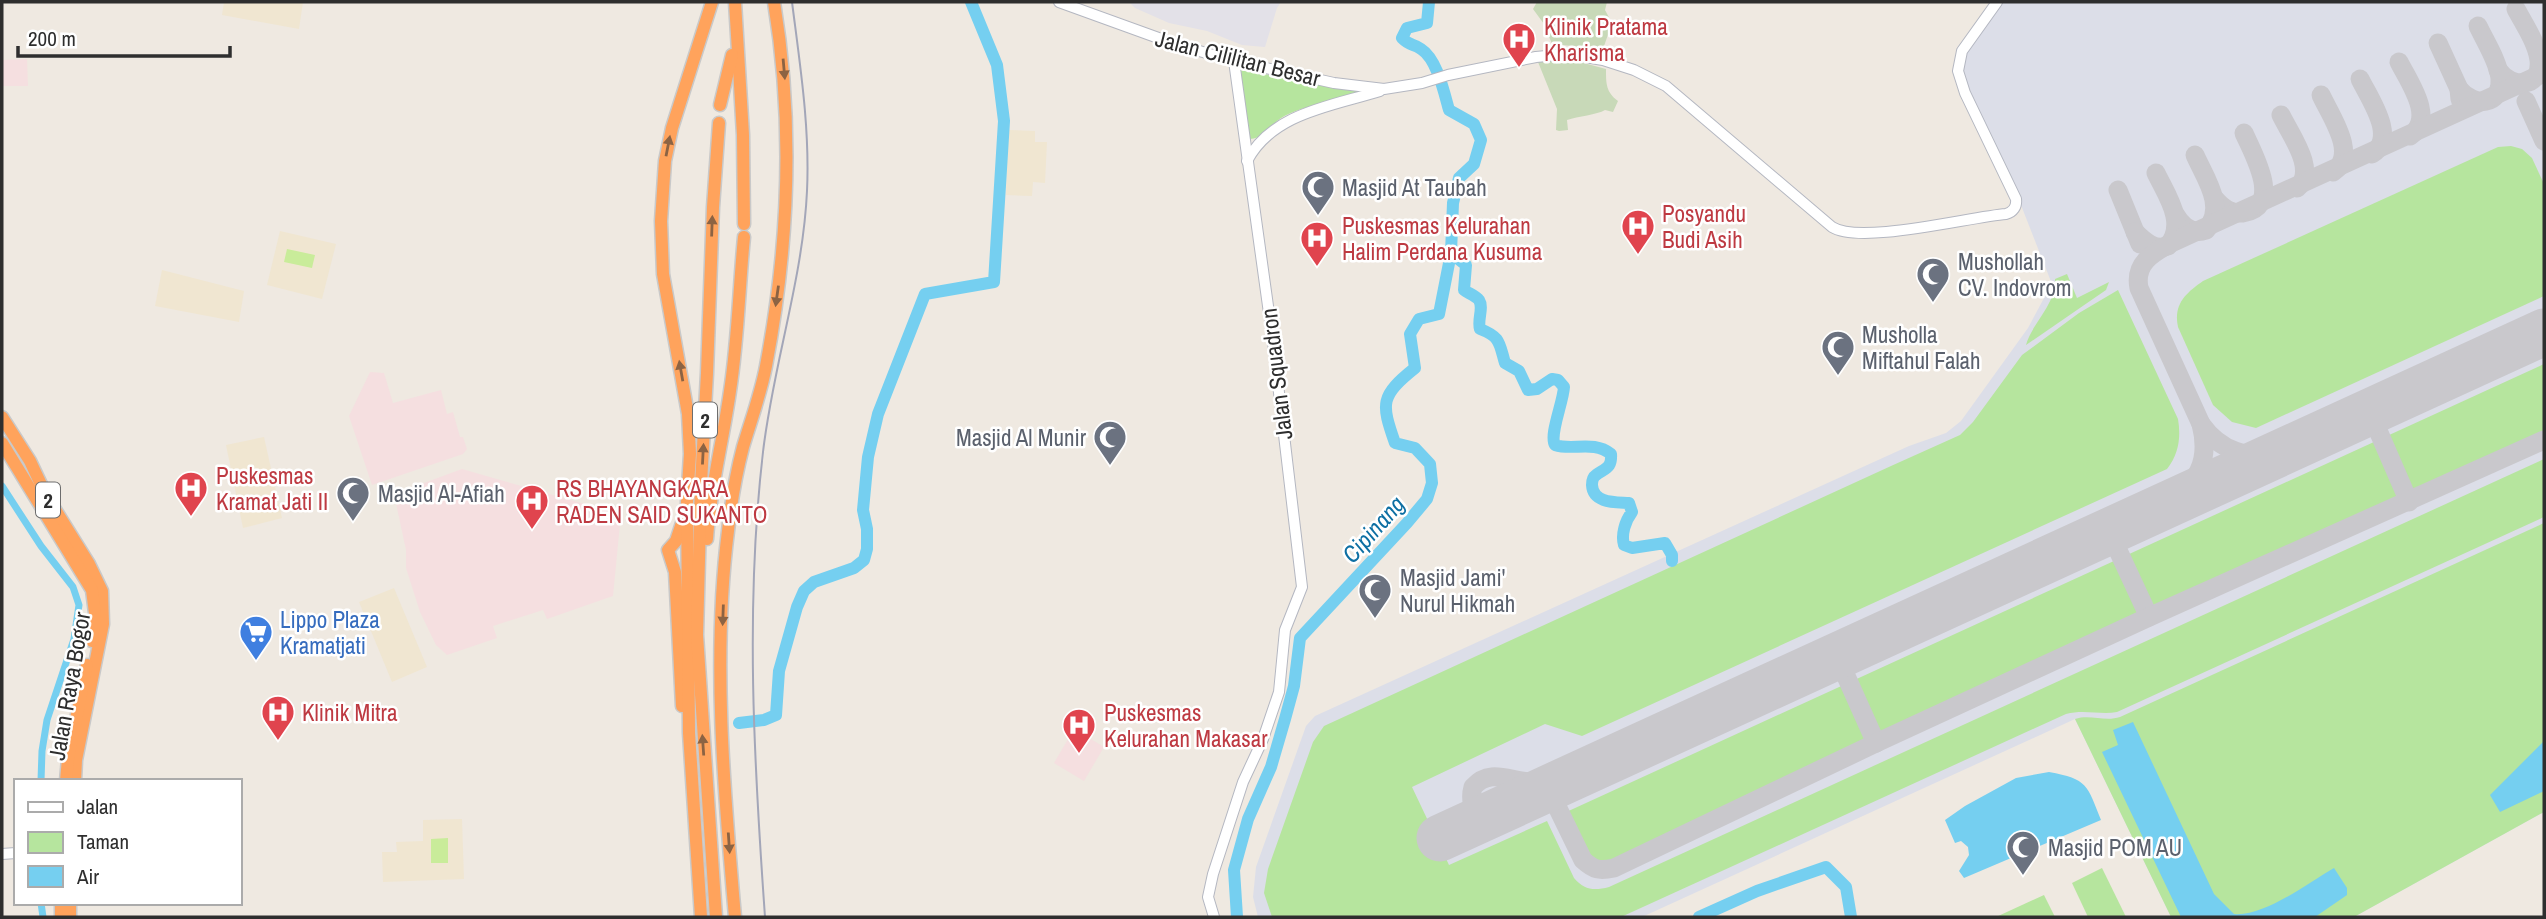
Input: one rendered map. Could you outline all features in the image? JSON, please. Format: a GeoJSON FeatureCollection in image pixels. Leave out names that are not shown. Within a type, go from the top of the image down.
{"type":"FeatureCollection","features":[{"type":"Feature","properties":{"kind":"highway"},"geometry":{"type":"LineString","coordinates":[[701,917],[689,733],[688,414],[663,274],[661,221],[672,128],[712,2]]}},
{"type":"Feature","properties":{"kind":"highway","name":"2"},"geometry":{"type":"LineString","coordinates":[[701,718],[709,511],[732,375],[744,230],[743,135],[735,2]]}},
{"type":"Feature","properties":{"kind":"highway","name":"2"},"geometry":{"type":"LineString","coordinates":[[735,917],[721,741],[726,547],[742,451],[765,369],[781,272],[787,145],[785,73],[774,2]]}},
{"type":"Feature","properties":{"kind":"highway","name":"2"},"geometry":{"type":"LineString","coordinates":[[720,106],[736,41]]}},
{"type":"Feature","properties":{"kind":"highway","name":"2"},"geometry":{"type":"LineString","coordinates":[[716,917],[697,635],[713,207],[719,123]]}},
{"type":"Feature","properties":{"kind":"highway","name":"Jalan Raya Bogor"},"geometry":{"type":"LineString","coordinates":[[2,417],[30,461],[52,506],[98,579],[104,598],[103,624],[76,760],[75,779]]}},
{"type":"Feature","properties":{"kind":"highway","name":"Jalan Raya Bogor"},"geometry":{"type":"LineString","coordinates":[[2,443],[88,581],[94,597],[93,632],[66,779]]}},
{"type":"Feature","properties":{"kind":"highway"},"geometry":{"type":"LineString","coordinates":[[687,502],[676,541],[668,550],[675,572],[679,680],[683,719],[689,733]]}},
{"type":"Feature","properties":{"kind":"street","name":"Jalan Cililitan Besar"},"geometry":{"type":"LineString","coordinates":[[1059,2],[1086,6],[1150,36],[1234,61],[1334,83],[1384,89],[1424,83],[1448,75],[1536,57],[1567,54],[1603,60],[1634,70],[1666,86],[1837,230],[1862,233],[2006,214],[2016,206],[2016,199],[1965,93],[1958,71],[1962,51],[1997,2]]}},
{"type":"Feature","properties":{"kind":"street","name":"Jalan Squadron"},"geometry":{"type":"LineString","coordinates":[[1214,917],[1208,897],[1213,874],[1236,800],[1263,740],[1279,692],[1285,630],[1302,587],[1273,342],[1234,61]]}},
{"type":"Feature","properties":{"kind":"street"},"geometry":{"type":"LineString","coordinates":[[1247,161],[1254,148],[1280,125],[1295,117],[1384,89]]}},
{"type":"Feature","properties":{"kind":"shaded area"},"geometry":{"type":"Polygon","coordinates":[[[224,2],[303,2],[299,29],[222,15],[224,2]]]}},
{"type":"Feature","properties":{"kind":"shaded area"},"geometry":{"type":"Polygon","coordinates":[[[1129,2],[1281,2],[1265,47],[1242,45],[1207,31],[1169,23],[1135,8],[1129,2]]]}},
{"type":"Feature","properties":{"kind":"shaded area"},"geometry":{"type":"Polygon","coordinates":[[[1999,2],[2544,2],[2544,812],[2354,917],[2171,917],[2075,719],[1642,917],[1258,917],[1253,897],[1256,867],[1306,726],[1315,716],[1909,446],[1946,433],[1961,421],[2028,328],[2051,285],[2019,200],[1963,84],[1964,54],[1999,2]]]}},
{"type":"Feature","properties":{"kind":"shaded area"},"geometry":{"type":"Polygon","coordinates":[[[27,59],[28,86],[2,86],[2,60],[27,59]]]}},
{"type":"Feature","properties":{"kind":"shaded area"},"geometry":{"type":"Polygon","coordinates":[[[1008,130],[1035,131],[1035,142],[1047,142],[1045,183],[1033,182],[1032,196],[1006,195],[1008,130]]]}},
{"type":"Feature","properties":{"kind":"shaded area"},"geometry":{"type":"Polygon","coordinates":[[[280,231],[336,244],[322,299],[267,285],[280,231]]]}},
{"type":"Feature","properties":{"kind":"shaded area"},"geometry":{"type":"Polygon","coordinates":[[[162,270],[244,291],[239,322],[155,306],[162,270]]]}},
{"type":"Feature","properties":{"kind":"shaded area"},"geometry":{"type":"Polygon","coordinates":[[[370,372],[384,373],[393,403],[441,390],[447,414],[453,412],[460,437],[463,437],[467,449],[463,454],[372,485],[349,416],[370,372]]]}},
{"type":"Feature","properties":{"kind":"shaded area"},"geometry":{"type":"Polygon","coordinates":[[[264,437],[282,518],[243,528],[226,445],[264,437]]]}},
{"type":"Feature","properties":{"kind":"shaded area"},"geometry":{"type":"Polygon","coordinates":[[[462,469],[609,511],[620,524],[613,596],[547,619],[543,610],[493,626],[497,638],[447,655],[436,645],[420,612],[406,568],[406,550],[394,494],[462,469]]]}},
{"type":"Feature","properties":{"kind":"shaded area"},"geometry":{"type":"Polygon","coordinates":[[[394,588],[427,667],[392,682],[359,602],[394,588]]]}},
{"type":"Feature","properties":{"kind":"shaded area","name":"Puskesmas Kelurahan Makasar"},"geometry":{"type":"Polygon","coordinates":[[[1074,729],[1104,747],[1084,781],[1054,763],[1074,729]]]}},
{"type":"Feature","properties":{"kind":"shaded area"},"geometry":{"type":"Polygon","coordinates":[[[462,819],[464,879],[383,882],[382,852],[397,852],[396,842],[423,841],[423,820],[462,819]]]}},
{"type":"Feature","properties":{"kind":"green space"},"geometry":{"type":"Polygon","coordinates":[[[1537,2],[1607,2],[1605,10],[1612,23],[1603,49],[1552,44],[1544,24],[1533,9],[1537,2]]]}},
{"type":"Feature","properties":{"kind":"green space"},"geometry":{"type":"Polygon","coordinates":[[[1569,59],[1606,69],[1608,87],[1618,101],[1613,112],[1605,110],[1567,120],[1568,130],[1559,131],[1556,130],[1557,109],[1538,62],[1569,59]]]}},
{"type":"Feature","properties":{"kind":"green space"},"geometry":{"type":"Polygon","coordinates":[[[1241,70],[1358,91],[1359,95],[1295,111],[1277,121],[1262,135],[1250,139],[1246,136],[1241,70]]]}},
{"type":"Feature","properties":{"kind":"green space"},"geometry":{"type":"Polygon","coordinates":[[[2498,147],[2522,149],[2532,158],[2544,184],[2544,296],[2256,428],[2232,422],[2213,405],[2178,327],[2179,306],[2191,290],[2203,281],[2498,147]]]}},
{"type":"Feature","properties":{"kind":"green space"},"geometry":{"type":"Polygon","coordinates":[[[287,249],[315,255],[312,268],[284,262],[287,249]]]}},
{"type":"Feature","properties":{"kind":"green space"},"geometry":{"type":"Polygon","coordinates":[[[2067,274],[2077,298],[2109,282],[2106,290],[2026,345],[2052,297],[2055,279],[2067,274]]]}},
{"type":"Feature","properties":{"kind":"green space"},"geometry":{"type":"Polygon","coordinates":[[[2118,290],[2178,419],[2178,445],[2167,469],[1582,736],[1545,724],[1412,787],[1449,865],[1547,821],[1574,878],[1590,888],[1609,887],[2544,459],[2544,517],[2117,712],[2066,714],[1621,917],[1272,917],[1264,893],[1268,869],[1313,742],[1324,726],[1960,435],[1973,422],[2022,355],[2079,313],[2118,290]]]}},
{"type":"Feature","properties":{"kind":"green space"},"geometry":{"type":"Polygon","coordinates":[[[2544,364],[2544,440],[2125,627],[1614,868],[1600,871],[1592,869],[1574,844],[1562,814],[2544,364]]]}},
{"type":"Feature","properties":{"kind":"green space"},"geometry":{"type":"Polygon","coordinates":[[[2544,523],[2544,812],[2354,917],[2171,917],[2075,719],[2120,717],[2544,523]]]}},
{"type":"Feature","properties":{"kind":"green space"},"geometry":{"type":"Polygon","coordinates":[[[448,838],[448,863],[431,863],[431,839],[448,838]]]}},
{"type":"Feature","properties":{"kind":"green space"},"geometry":{"type":"Polygon","coordinates":[[[2102,868],[2126,917],[2088,917],[2072,883],[2102,868]]]}},
{"type":"Feature","properties":{"kind":"green space"},"geometry":{"type":"Polygon","coordinates":[[[2044,895],[2055,917],[1996,917],[2044,895]]]}},
{"type":"Feature","properties":{"kind":"water"},"geometry":{"type":"Polygon","coordinates":[[[2133,722],[2214,894],[2234,914],[2246,914],[2272,905],[2334,868],[2347,888],[2347,895],[2315,917],[2181,917],[2102,752],[2118,745],[2113,730],[2133,722]]]}},
{"type":"Feature","properties":{"kind":"water"},"geometry":{"type":"Polygon","coordinates":[[[2544,741],[2544,791],[2500,812],[2490,795],[2544,741]]]}},
{"type":"Feature","properties":{"kind":"water"},"geometry":{"type":"Polygon","coordinates":[[[2049,772],[2079,781],[2089,791],[2101,820],[1964,878],[1959,871],[1969,855],[1968,847],[1961,841],[1955,843],[1945,820],[2016,778],[2049,772]]]}},
{"type":"Feature","properties":{"kind":"waterway"},"geometry":{"type":"LineString","coordinates":[[739,723],[764,720],[776,715],[779,671],[804,591],[814,582],[854,568],[864,560],[867,529],[863,510],[868,457],[878,414],[925,294],[994,282],[1004,121],[997,65],[971,2]]}},
{"type":"Feature","properties":{"kind":"waterway","name":"Cipinang"},"geometry":{"type":"LineString","coordinates":[[1237,917],[1234,870],[1248,819],[1271,767],[1285,719],[1294,686],[1300,638],[1407,523],[1427,499],[1432,483],[1430,464],[1415,448],[1395,443],[1387,418],[1387,401],[1395,386],[1415,368],[1410,334],[1419,319],[1439,314],[1451,253],[1453,203],[1459,178],[1474,164],[1481,140],[1474,124],[1449,110],[1439,76],[1427,54],[1402,38],[1407,28],[1427,23],[1429,2]]}},
{"type":"Feature","properties":{"kind":"waterway"},"geometry":{"type":"LineString","coordinates":[[1451,253],[1466,265],[1464,290],[1479,300],[1480,329],[1496,338],[1505,363],[1519,371],[1528,390],[1537,389],[1552,379],[1558,380],[1564,387],[1554,434],[1555,445],[1597,448],[1611,454],[1609,465],[1595,476],[1592,485],[1593,491],[1601,499],[1629,503],[1632,512],[1624,528],[1624,545],[1632,548],[1665,543],[1672,555],[1672,561]]}},
{"type":"Feature","properties":{"kind":"waterway"},"geometry":{"type":"LineString","coordinates":[[2,486],[41,546],[73,587],[79,605],[74,639],[47,720],[41,779]]}},
{"type":"Feature","properties":{"kind":"waterway","name":"Cipinang"},"geometry":{"type":"LineString","coordinates":[[1699,917],[1757,891],[1826,867],[1846,887],[1851,917]]}},
{"type":"Feature","properties":{"kind":"waterway"},"geometry":{"type":"LineString","coordinates":[[41,905],[43,917]]}},
{"type":"Feature","properties":{"kind":"taxiway"},"geometry":{"type":"LineString","coordinates":[[2498,70],[2511,81],[2518,83],[2531,81],[2539,70],[2536,47],[2516,9]]}},
{"type":"Feature","properties":{"kind":"taxiway"},"geometry":{"type":"LineString","coordinates":[[2459,89],[2472,99],[2486,101],[2492,99],[2499,88],[2497,65],[2478,26]]}},
{"type":"Feature","properties":{"kind":"taxiway"},"geometry":{"type":"LineString","coordinates":[[2438,43],[2459,89],[2460,99]]}},
{"type":"Feature","properties":{"kind":"taxiway"},"geometry":{"type":"LineString","coordinates":[[2399,62],[2421,110],[2421,120],[2410,136]]}},
{"type":"Feature","properties":{"kind":"taxiway"},"geometry":{"type":"LineString","coordinates":[[2201,424],[2139,288],[2139,272],[2146,260],[2171,243],[2544,73]]}},
{"type":"Feature","properties":{"kind":"taxiway"},"geometry":{"type":"LineString","coordinates":[[2360,79],[2375,107],[2382,128],[2379,147],[2372,154]]}},
{"type":"Feature","properties":{"kind":"taxiway"},"geometry":{"type":"LineString","coordinates":[[2321,95],[2343,145],[2340,165],[2333,172]]}},
{"type":"Feature","properties":{"kind":"taxiway"},"geometry":{"type":"LineString","coordinates":[[2526,101],[2544,141]]}},
{"type":"Feature","properties":{"kind":"taxiway"},"geometry":{"type":"LineString","coordinates":[[2281,115],[2304,162],[2303,181],[2297,188]]}},
{"type":"Feature","properties":{"kind":"taxiway"},"geometry":{"type":"LineString","coordinates":[[2215,199],[2228,210],[2239,213],[2255,208],[2262,200],[2262,178],[2244,133]]}},
{"type":"Feature","properties":{"kind":"taxiway"},"geometry":{"type":"LineString","coordinates":[[2175,214],[2184,226],[2196,231],[2206,230],[2212,221],[2215,212],[2212,192],[2195,155]]}},
{"type":"Feature","properties":{"kind":"taxiway"},"geometry":{"type":"LineString","coordinates":[[2135,232],[2146,242],[2159,247],[2168,246],[2173,237],[2176,228],[2173,210],[2156,173]]}},
{"type":"Feature","properties":{"kind":"taxiway"},"geometry":{"type":"LineString","coordinates":[[2118,190],[2140,244]]}},
{"type":"Feature","properties":{"kind":"taxiway"},"geometry":{"type":"LineString","coordinates":[[2370,412],[2409,502]]}},
{"type":"Feature","properties":{"kind":"taxiway"},"geometry":{"type":"LineString","coordinates":[[2165,505],[2186,489],[2199,471],[2204,450],[2201,424],[2217,441],[2236,451],[2257,455],[2281,453]]}},
{"type":"Feature","properties":{"kind":"taxiway"},"geometry":{"type":"LineString","coordinates":[[1548,788],[1583,860],[1597,869],[1614,868],[2149,617],[2544,440]]}},
{"type":"Feature","properties":{"kind":"taxiway"},"geometry":{"type":"LineString","coordinates":[[2109,531],[2149,617]]}},
{"type":"Feature","properties":{"kind":"taxiway"},"geometry":{"type":"LineString","coordinates":[[1837,656],[1876,743]]}},
{"type":"Feature","properties":{"kind":"taxiway"},"geometry":{"type":"LineString","coordinates":[[1530,797],[1509,818],[1490,824],[1478,817],[1472,803],[1473,787],[1486,778],[1500,777],[1531,782],[1576,776]]}},
{"type":"Feature","properties":{"kind":"runway"},"geometry":{"type":"LineString","coordinates":[[1440,838],[2544,332]]}},
{"type":"Feature","properties":{"kind":"tram line"},"geometry":{"type":"LineString","coordinates":[[765,917],[753,684],[754,568],[763,452],[800,257],[807,191],[806,120],[792,2]]}},
{"type":"Feature","properties":{"kind":"place","name":"Klinik Pratama Kharisma"},"geometry":{"type":"Point","coordinates":[1519,69]}},
{"type":"Feature","properties":{"kind":"place","name":"Masjid At Taubah"},"geometry":{"type":"Point","coordinates":[1318,217]}},
{"type":"Feature","properties":{"kind":"place","name":"Posyandu Budi Asih"},"geometry":{"type":"Point","coordinates":[1638,256]}},
{"type":"Feature","properties":{"kind":"place","name":"Puskesmas Kelurahan Halim Perdana Kusuma"},"geometry":{"type":"Point","coordinates":[1317,268]}},
{"type":"Feature","properties":{"kind":"place","name":"Mushollah CV. Indovrom"},"geometry":{"type":"Point","coordinates":[1933,304]}},
{"type":"Feature","properties":{"kind":"place","name":"Musholla Miftahul Falah"},"geometry":{"type":"Point","coordinates":[1838,377]}},
{"type":"Feature","properties":{"kind":"place","name":"Masjid Al Munir"},"geometry":{"type":"Point","coordinates":[1110,467]}},
{"type":"Feature","properties":{"kind":"place","name":"Puskesmas Kramat Jati II"},"geometry":{"type":"Point","coordinates":[191,518]}},
{"type":"Feature","properties":{"kind":"place","name":"Masjid Al-Afiah"},"geometry":{"type":"Point","coordinates":[353,523]}},
{"type":"Feature","properties":{"kind":"place","name":"RS BHAYANGKARA RADEN SAID SUKANTO"},"geometry":{"type":"Point","coordinates":[532,531]}},
{"type":"Feature","properties":{"kind":"place","name":"Masjid Jami' Nurul Hikmah"},"geometry":{"type":"Point","coordinates":[1375,620]}},
{"type":"Feature","properties":{"kind":"place","name":"Lippo Plaza Kramatjati"},"geometry":{"type":"Point","coordinates":[256,662]}},
{"type":"Feature","properties":{"kind":"place","name":"Klinik Mitra"},"geometry":{"type":"Point","coordinates":[278,742]}},
{"type":"Feature","properties":{"kind":"place","name":"Puskesmas Kelurahan Makasar"},"geometry":{"type":"Point","coordinates":[1079,755]}},
{"type":"Feature","properties":{"kind":"place","name":"Masjid POM AU"},"geometry":{"type":"Point","coordinates":[2023,877]}}]}
